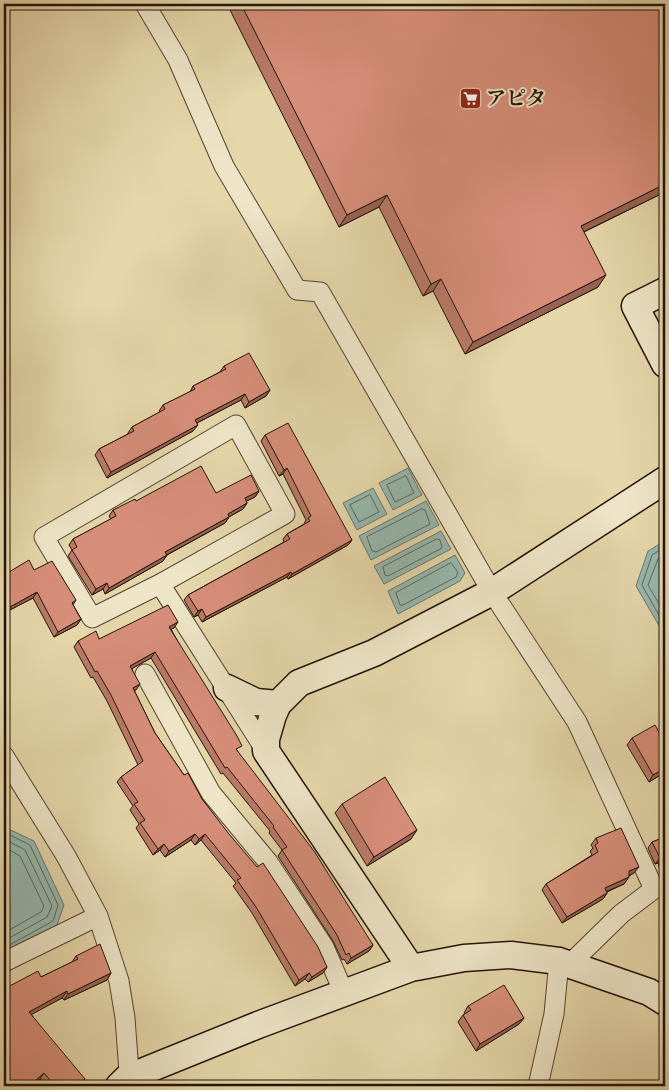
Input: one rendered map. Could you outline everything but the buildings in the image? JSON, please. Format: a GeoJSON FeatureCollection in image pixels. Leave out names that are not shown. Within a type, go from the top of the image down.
{"type":"FeatureCollection","features":[{"type":"Feature","properties":{"kind":"street"},"geometry":{"type":"LineString","coordinates":[[145,4],[178,60],[224,166],[297,290],[320,292],[492,592],[577,722],[654,889],[621,914],[565,963],[538,1086]]}},
{"type":"Feature","properties":{"kind":"street"},"geometry":{"type":"LineString","coordinates":[[665,290],[635,306],[665,364]]}},
{"type":"Feature","properties":{"kind":"street"},"geometry":{"type":"LineString","coordinates":[[236,425],[285,514],[160,584],[92,618],[44,537],[236,425]]}},
{"type":"Feature","properties":{"kind":"street"},"geometry":{"type":"LineString","coordinates":[[266,751],[268,727],[278,704],[288,692],[306,679],[374,652],[492,592],[665,480]]}},
{"type":"Feature","properties":{"kind":"street"},"geometry":{"type":"LineString","coordinates":[[160,584],[266,751],[411,968]]}},
{"type":"Feature","properties":{"kind":"street"},"geometry":{"type":"LineString","coordinates":[[145,674],[211,793],[268,862],[324,947],[344,993]]}},
{"type":"Feature","properties":{"kind":"street"},"geometry":{"type":"LineString","coordinates":[[227,688],[256,702],[278,704]]}},
{"type":"Feature","properties":{"kind":"street"},"geometry":{"type":"LineString","coordinates":[[4,756],[66,856],[98,916],[119,981],[125,1018],[125,1084],[258,1025],[411,968],[464,958],[511,955],[565,963],[649,992],[665,1002]]}},
{"type":"Feature","properties":{"kind":"street"},"geometry":{"type":"LineString","coordinates":[[4,962],[98,916]]}},
{"type":"Feature","properties":{"kind":"water"},"geometry":{"type":"Polygon","coordinates":[[[408,468],[422,495],[393,510],[379,483],[408,468]]]}},
{"type":"Feature","properties":{"kind":"water"},"geometry":{"type":"Polygon","coordinates":[[[373,488],[387,514],[357,530],[343,503],[373,488]]]}},
{"type":"Feature","properties":{"kind":"water"},"geometry":{"type":"Polygon","coordinates":[[[426,501],[439,525],[371,560],[359,536],[426,501]]]}},
{"type":"Feature","properties":{"kind":"water"},"geometry":{"type":"Polygon","coordinates":[[[441,531],[451,549],[384,584],[374,566],[441,531]]]}},
{"type":"Feature","properties":{"kind":"water"},"geometry":{"type":"Polygon","coordinates":[[[665,541],[665,636],[636,586],[648,551],[665,541]]]}},
{"type":"Feature","properties":{"kind":"water"},"geometry":{"type":"Polygon","coordinates":[[[455,555],[465,573],[460,581],[398,614],[388,591],[455,555]]]}},
{"type":"Feature","properties":{"kind":"water"},"geometry":{"type":"Polygon","coordinates":[[[4,827],[34,841],[64,905],[57,925],[4,954],[4,827]]]}},
{"type":"Feature","properties":{"kind":"place","name":"アピタ"},"geometry":{"type":"Point","coordinates":[470,98]}}]}
